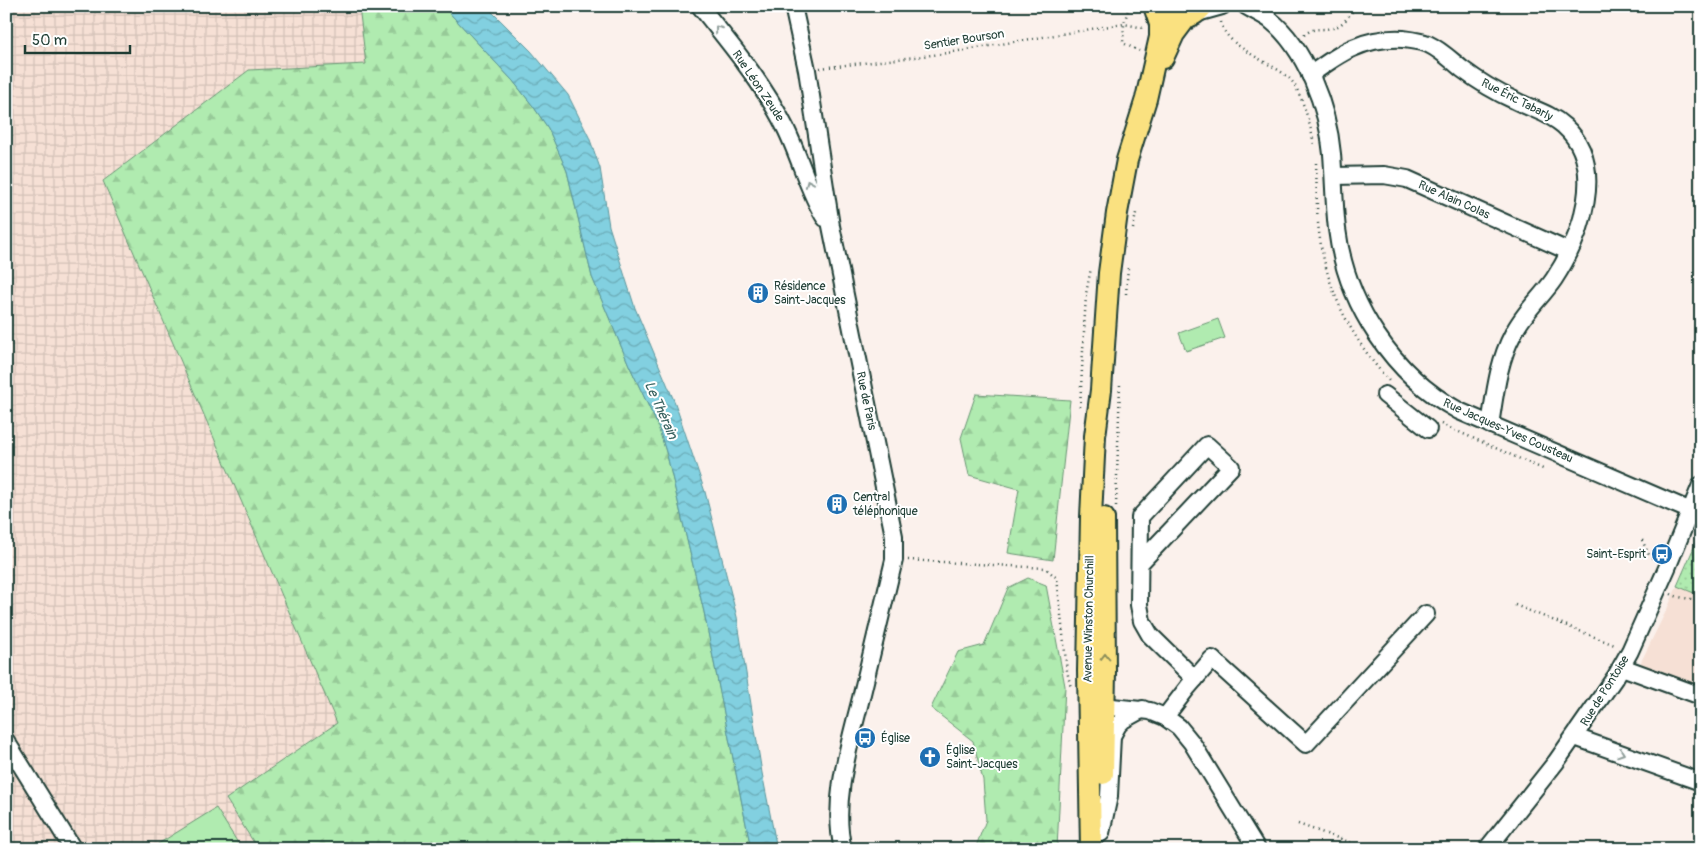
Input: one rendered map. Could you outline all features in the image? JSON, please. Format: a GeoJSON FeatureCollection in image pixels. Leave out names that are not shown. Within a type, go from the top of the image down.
{"type":"FeatureCollection","features":[{"type":"Feature","properties":{"kind":"main road"},"geometry":{"type":"LineString","coordinates":[[1155,6],[1170,17],[1195,12]]}},
{"type":"Feature","properties":{"kind":"main road","name":"Avenue Winston Churchill"},"geometry":{"type":"LineString","coordinates":[[1098,844],[1096,705],[1104,513],[1101,390],[1109,273],[1117,213],[1127,160],[1146,99],[1161,30],[1155,6]]}},
{"type":"Feature","properties":{"kind":"main road","name":"Avenue Winston Churchill"},"geometry":{"type":"LineString","coordinates":[[1146,99],[1171,39],[1195,12]]}},
{"type":"Feature","properties":{"kind":"street","name":"Rue Léon Zeude"},"geometry":{"type":"LineString","coordinates":[[700,6],[745,63],[772,103],[791,140],[817,203],[831,226]]}},
{"type":"Feature","properties":{"kind":"street","name":"Rue de Paris"},"geometry":{"type":"LineString","coordinates":[[793,6],[806,70],[831,226],[851,331],[893,527],[894,560],[853,733],[841,793],[839,820],[842,849]]}},
{"type":"Feature","properties":{"kind":"street"},"geometry":{"type":"LineString","coordinates":[[1195,12],[1222,6]]}},
{"type":"Feature","properties":{"kind":"street","name":"Rue Jacques-Yves Cousteau"},"geometry":{"type":"LineString","coordinates":[[1245,7],[1270,20],[1292,45],[1310,75],[1328,126],[1334,176],[1337,229],[1341,253],[1356,295],[1375,331],[1394,357],[1427,391],[1448,405],[1490,425],[1691,511]]}},
{"type":"Feature","properties":{"kind":"street","name":"Rue Éric Tabarly"},"geometry":{"type":"LineString","coordinates":[[1310,75],[1340,54],[1359,44],[1385,39],[1419,41],[1434,47],[1496,91],[1555,119],[1564,125],[1576,140],[1581,150],[1587,173],[1588,188],[1585,207],[1568,252],[1552,281],[1520,322],[1508,344],[1499,369],[1490,425]]}},
{"type":"Feature","properties":{"kind":"street","name":"Rue Alain Colas"},"geometry":{"type":"LineString","coordinates":[[1334,176],[1384,175],[1407,179],[1568,252]]}},
{"type":"Feature","properties":{"kind":"street"},"geometry":{"type":"LineString","coordinates":[[1385,395],[1428,428]]}},
{"type":"Feature","properties":{"kind":"street"},"geometry":{"type":"LineString","coordinates":[[1140,563],[1231,468],[1207,445],[1140,517],[1139,605],[1142,621],[1150,635],[1195,679]]}},
{"type":"Feature","properties":{"kind":"street","name":"Rue de Pontoise"},"geometry":{"type":"LineString","coordinates":[[1487,849],[1575,737],[1622,667],[1667,568],[1701,485]]}},
{"type":"Feature","properties":{"kind":"street"},"geometry":{"type":"LineString","coordinates":[[1165,717],[1212,659],[1306,744],[1426,614]]}},
{"type":"Feature","properties":{"kind":"street"},"geometry":{"type":"LineString","coordinates":[[1622,667],[1701,696]]}},
{"type":"Feature","properties":{"kind":"street"},"geometry":{"type":"LineString","coordinates":[[1096,705],[1143,709],[1165,717],[1179,727],[1192,743],[1256,849]]}},
{"type":"Feature","properties":{"kind":"street"},"geometry":{"type":"LineString","coordinates":[[1098,844],[1109,796],[1112,736],[1122,720],[1143,709]]}},
{"type":"Feature","properties":{"kind":"street"},"geometry":{"type":"LineString","coordinates":[[1575,737],[1701,782]]}},
{"type":"Feature","properties":{"kind":"street"},"geometry":{"type":"LineString","coordinates":[[6,740],[73,849]]}},
{"type":"Feature","properties":{"kind":"path"},"geometry":{"type":"LineString","coordinates":[[1292,45],[1311,29],[1334,28],[1347,20],[1356,6]]}},
{"type":"Feature","properties":{"kind":"path"},"geometry":{"type":"LineString","coordinates":[[1214,25],[1221,23]]}},
{"type":"Feature","properties":{"kind":"path","name":"Sentier Bourson"},"geometry":{"type":"LineString","coordinates":[[806,70],[941,54],[1124,24],[1150,29]]}},
{"type":"Feature","properties":{"kind":"path"},"geometry":{"type":"LineString","coordinates":[[1133,233],[1137,204]]}},
{"type":"Feature","properties":{"kind":"path"},"geometry":{"type":"LineString","coordinates":[[1126,297],[1129,262]]}},
{"type":"Feature","properties":{"kind":"path"},"geometry":{"type":"LineString","coordinates":[[1116,506],[1120,379]]}},
{"type":"Feature","properties":{"kind":"path"},"geometry":{"type":"LineString","coordinates":[[1642,540],[1649,555],[1667,568]]}},
{"type":"Feature","properties":{"kind":"path"},"geometry":{"type":"LineString","coordinates":[[894,560],[1045,568],[1057,578],[1066,671],[1071,689]]}},
{"type":"Feature","properties":{"kind":"path"},"geometry":{"type":"LineString","coordinates":[[1680,598],[1689,597],[1701,602]]}},
{"type":"Feature","properties":{"kind":"path"},"geometry":{"type":"LineString","coordinates":[[1515,605],[1630,651]]}},
{"type":"Feature","properties":{"kind":"path"},"geometry":{"type":"LineString","coordinates":[[1298,824],[1369,849]]}},
{"type":"Feature","properties":{"kind":"shaded area"},"geometry":{"type":"Polygon","coordinates":[[[6,6],[359,6],[366,64],[249,70],[103,181],[337,723],[226,799],[258,849],[6,849],[6,6]]]}},
{"type":"Feature","properties":{"kind":"shaded area"},"geometry":{"type":"Polygon","coordinates":[[[1701,531],[1701,704],[1644,681],[1631,682],[1668,607],[1701,531]]]}},
{"type":"Feature","properties":{"kind":"green space"},"geometry":{"type":"Polygon","coordinates":[[[359,6],[443,6],[513,81],[548,128],[567,171],[592,277],[629,365],[658,426],[667,455],[704,612],[751,849],[258,849],[226,799],[337,723],[103,181],[249,70],[366,64],[359,6]]]}},
{"type":"Feature","properties":{"kind":"green space"},"geometry":{"type":"Polygon","coordinates":[[[1218,319],[1225,338],[1186,351],[1179,333],[1218,319]]]}},
{"type":"Feature","properties":{"kind":"green space"},"geometry":{"type":"Polygon","coordinates":[[[976,394],[1070,400],[1053,560],[1008,553],[1019,489],[969,475],[961,438],[976,394]]]}},
{"type":"Feature","properties":{"kind":"green space"},"geometry":{"type":"Polygon","coordinates":[[[1701,531],[1701,596],[1677,586],[1701,531]]]}},
{"type":"Feature","properties":{"kind":"green space"},"geometry":{"type":"Polygon","coordinates":[[[1028,578],[1046,585],[1065,686],[1057,849],[975,849],[986,820],[983,780],[973,741],[931,708],[958,652],[984,645],[1008,588],[1028,578]]]}},
{"type":"Feature","properties":{"kind":"green space"},"geometry":{"type":"Polygon","coordinates":[[[216,808],[238,843],[228,849],[150,849],[216,808]]]}},
{"type":"Feature","properties":{"kind":"water","name":"Le Thérain"},"geometry":{"type":"Polygon","coordinates":[[[443,6],[486,6],[531,51],[568,95],[589,137],[600,168],[609,226],[635,308],[675,403],[705,492],[737,617],[762,773],[777,849],[751,849],[704,612],[667,455],[658,426],[629,365],[592,277],[567,171],[548,128],[533,106],[513,81],[443,6]]]}},
{"type":"Feature","properties":{"kind":"place","name":"Résidence Saint-Jacques"},"geometry":{"type":"Point","coordinates":[758,293]}},
{"type":"Feature","properties":{"kind":"place","name":"Central téléphonique"},"geometry":{"type":"Point","coordinates":[837,504]}},
{"type":"Feature","properties":{"kind":"place","name":"Saint-Esprit"},"geometry":{"type":"Point","coordinates":[1662,554]}},
{"type":"Feature","properties":{"kind":"place","name":"Église"},"geometry":{"type":"Point","coordinates":[865,738]}},
{"type":"Feature","properties":{"kind":"place","name":"Église Saint-Jacques"},"geometry":{"type":"Point","coordinates":[930,757]}}]}
